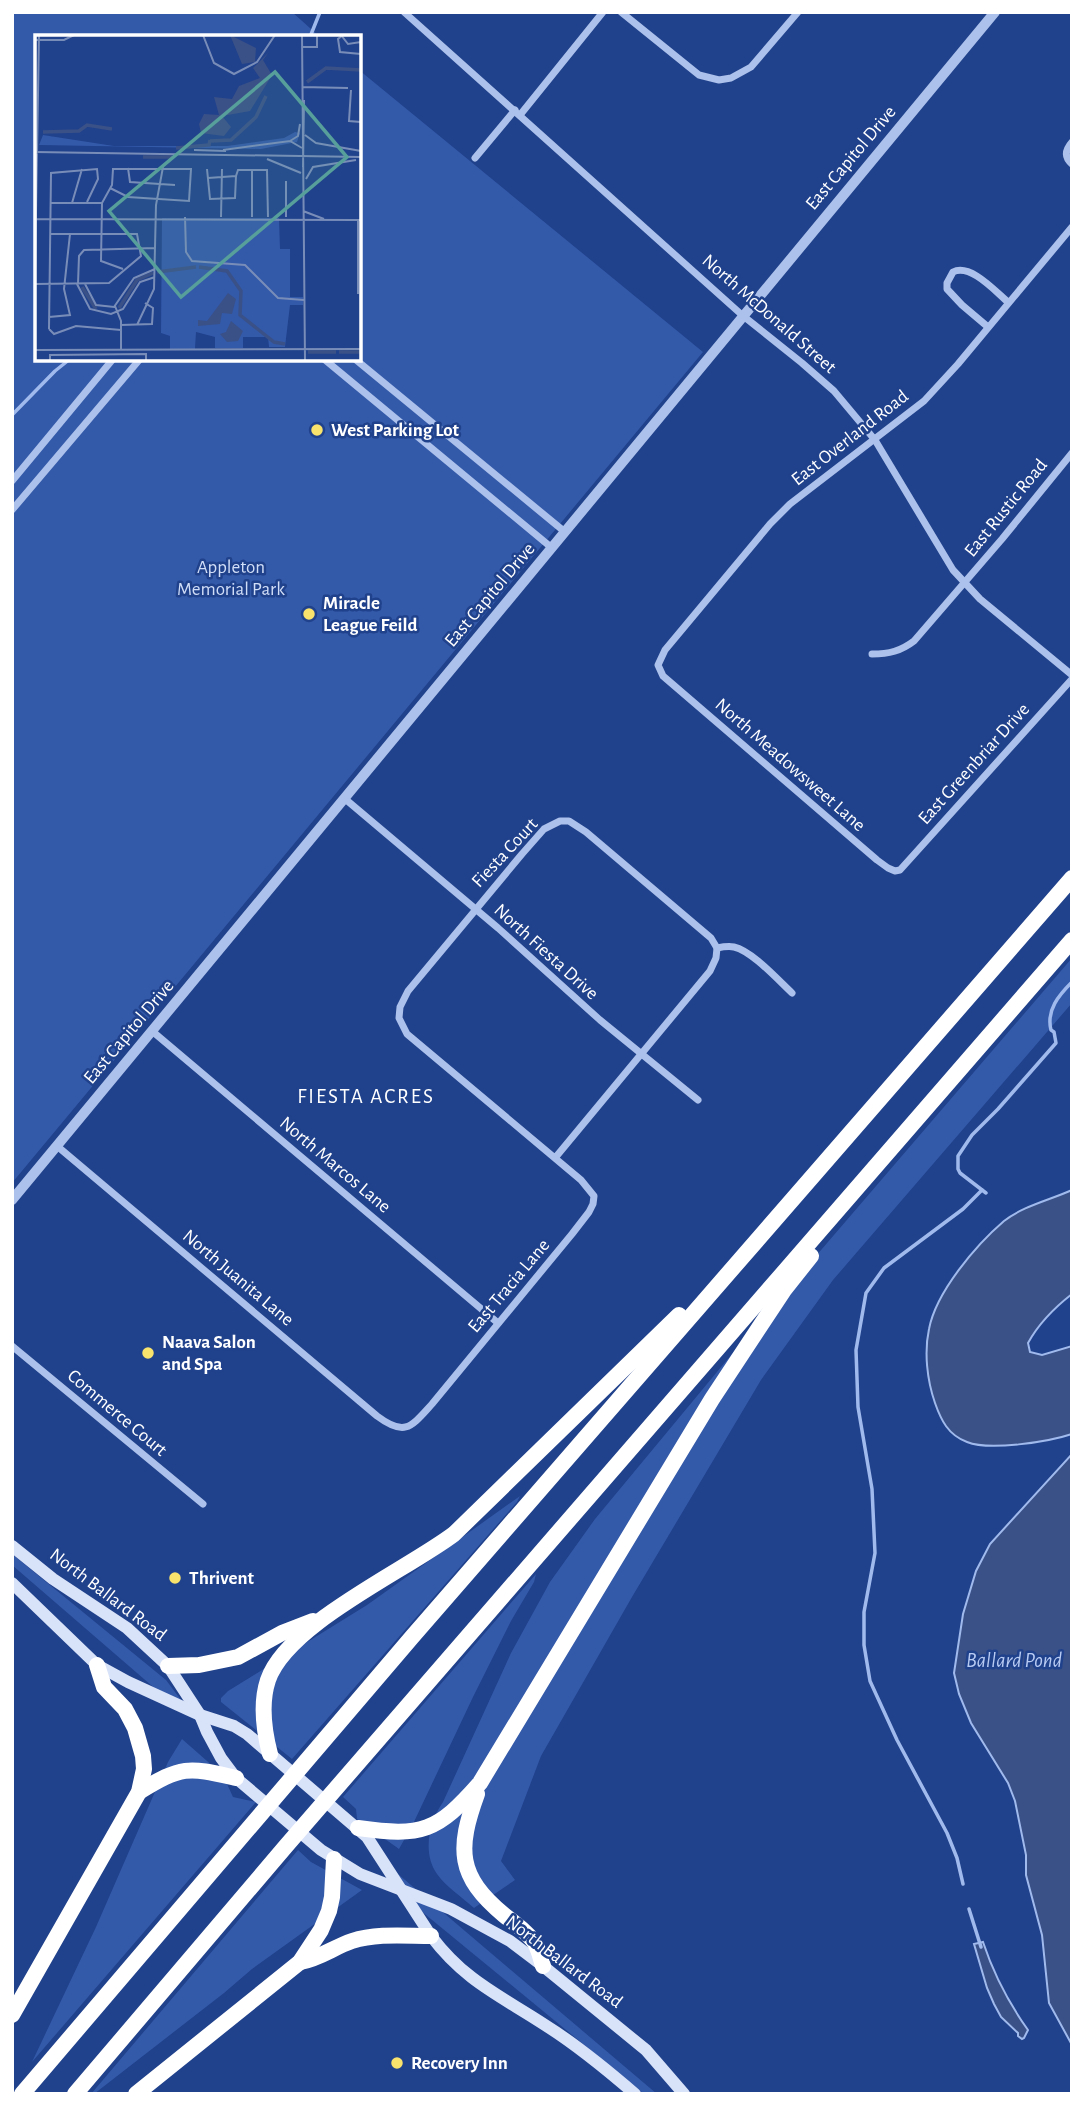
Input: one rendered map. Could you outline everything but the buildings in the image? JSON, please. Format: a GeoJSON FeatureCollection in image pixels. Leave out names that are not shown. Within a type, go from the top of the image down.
{"type":"FeatureCollection","features":[{"type":"Feature","properties":{"kind":"highway"},"geometry":{"type":"LineString","coordinates":[[22,2094],[412,1637],[1072,878]]}},
{"type":"Feature","properties":{"kind":"highway"},"geometry":{"type":"LineString","coordinates":[[75,2094],[295,1836],[1072,940]]}},
{"type":"Feature","properties":{"kind":"highway"},"geometry":{"type":"LineString","coordinates":[[352,1824],[394,1832],[413,1832],[429,1828],[451,1815],[480,1783],[712,1399],[784,1290],[846,1214],[862,1182]]}},
{"type":"Feature","properties":{"kind":"highway"},"geometry":{"type":"LineString","coordinates":[[270,1754],[263,1709],[264,1696],[268,1678],[289,1647],[325,1616],[430,1551],[461,1528],[674,1321],[703,1289],[745,1254]]}},
{"type":"Feature","properties":{"kind":"highway"},"geometry":{"type":"LineString","coordinates":[[168,1666],[199,1665],[237,1657],[282,1633],[325,1616]]}},
{"type":"Feature","properties":{"kind":"highway"},"geometry":{"type":"LineString","coordinates":[[12,2015],[139,1792],[144,1756],[135,1728],[125,1709],[104,1687],[97,1665]]}},
{"type":"Feature","properties":{"kind":"highway"},"geometry":{"type":"LineString","coordinates":[[139,1792],[164,1777],[191,1769],[239,1782]]}},
{"type":"Feature","properties":{"kind":"highway"},"geometry":{"type":"LineString","coordinates":[[480,1783],[464,1831],[468,1872],[485,1899],[535,1944],[543,1966]]}},
{"type":"Feature","properties":{"kind":"highway"},"geometry":{"type":"LineString","coordinates":[[136,2094],[300,1962],[321,1930],[329,1911],[332,1897],[327,1855]]}},
{"type":"Feature","properties":{"kind":"highway"},"geometry":{"type":"LineString","coordinates":[[300,1962],[312,1960],[354,1940],[431,1936]]}},
{"type":"Feature","properties":{"kind":"main road","name":"North Ballard Road"},"geometry":{"type":"LineString","coordinates":[[12,1546],[53,1579],[127,1628],[168,1666],[200,1714],[221,1758],[239,1782],[327,1855],[360,1874],[438,1903],[510,1941],[646,2050],[684,2094]]}},
{"type":"Feature","properties":{"kind":"main road"},"geometry":{"type":"LineString","coordinates":[[12,1583],[97,1665],[128,1682],[240,1730],[270,1754],[352,1824],[374,1847],[431,1936],[467,1975],[574,2045],[635,2094]]}},
{"type":"Feature","properties":{"kind":"street","name":"North McDonald Street"},"geometry":{"type":"LineString","coordinates":[[404,12],[743,315],[834,391],[875,440],[894,468],[938,547],[964,583],[1072,677]]}},
{"type":"Feature","properties":{"kind":"street"},"geometry":{"type":"LineString","coordinates":[[475,158],[603,12]]}},
{"type":"Feature","properties":{"kind":"street"},"geometry":{"type":"LineString","coordinates":[[621,12],[699,75],[719,80],[731,78],[751,66],[798,12]]}},
{"type":"Feature","properties":{"kind":"street","name":"East Capitol Drive"},"geometry":{"type":"LineString","coordinates":[[12,1200],[995,12]]}},
{"type":"Feature","properties":{"kind":"street"},"geometry":{"type":"LineString","coordinates":[[1072,142],[1066,153],[1067,160],[1072,164]]}},
{"type":"Feature","properties":{"kind":"street","name":"East Overland Road"},"geometry":{"type":"LineString","coordinates":[[663,676],[658,665],[665,650],[770,524],[790,504],[907,416],[934,391],[1072,227]]}},
{"type":"Feature","properties":{"kind":"street"},"geometry":{"type":"LineString","coordinates":[[988,327],[947,289],[953,272],[962,269],[972,273],[1008,302]]}},
{"type":"Feature","properties":{"kind":"street"},"geometry":{"type":"LineString","coordinates":[[12,481],[112,360]]}},
{"type":"Feature","properties":{"kind":"street"},"geometry":{"type":"LineString","coordinates":[[12,510],[139,360]]}},
{"type":"Feature","properties":{"kind":"street"},"geometry":{"type":"LineString","coordinates":[[325,360],[552,548]]}},
{"type":"Feature","properties":{"kind":"street"},"geometry":{"type":"LineString","coordinates":[[356,360],[565,532]]}},
{"type":"Feature","properties":{"kind":"street","name":"East Rustic Road"},"geometry":{"type":"LineString","coordinates":[[872,654],[893,652],[905,648],[915,640],[1072,453]]}},
{"type":"Feature","properties":{"kind":"street","name":"North Meadowsweet Lane"},"geometry":{"type":"LineString","coordinates":[[663,676],[877,860],[888,868],[900,870]]}},
{"type":"Feature","properties":{"kind":"street","name":"East Greenbriar Drive"},"geometry":{"type":"LineString","coordinates":[[900,870],[1072,677]]}},
{"type":"Feature","properties":{"kind":"street","name":"North Fiesta Drive"},"geometry":{"type":"LineString","coordinates":[[344,798],[569,994],[698,1100]]}},
{"type":"Feature","properties":{"kind":"street","name":"Fiesta Court"},"geometry":{"type":"LineString","coordinates":[[555,1158],[407,1034],[399,1018],[400,1007],[408,991],[474,909],[544,829],[560,821],[569,821],[586,832],[682,912],[711,938],[717,948]]}},
{"type":"Feature","properties":{"kind":"street"},"geometry":{"type":"LineString","coordinates":[[555,1158],[710,971],[717,948],[733,946],[741,950],[792,993]]}},
{"type":"Feature","properties":{"kind":"street","name":"North Marcos Lane"},"geometry":{"type":"LineString","coordinates":[[152,1031],[498,1323]]}},
{"type":"Feature","properties":{"kind":"street","name":"North Juanita Lane"},"geometry":{"type":"LineString","coordinates":[[57,1146],[376,1416],[387,1424],[402,1429]]}},
{"type":"Feature","properties":{"kind":"street","name":"East Tracia Lane"},"geometry":{"type":"LineString","coordinates":[[402,1429],[410,1427],[432,1404],[572,1234],[593,1204],[594,1196],[590,1189],[555,1158]]}},
{"type":"Feature","properties":{"kind":"street","name":"Commerce Court"},"geometry":{"type":"LineString","coordinates":[[12,1346],[203,1504]]}},
{"type":"Feature","properties":{"kind":"green space","name":"Appleton Memorial Park"},"geometry":{"type":"Polygon","coordinates":[[[12,12],[292,12],[318,35],[35,35],[35,360],[360,360],[360,71],[703,352],[12,1183],[12,12]]]}},
{"type":"Feature","properties":{"kind":"green space"},"geometry":{"type":"Polygon","coordinates":[[[1072,958],[1072,1003],[833,1280],[761,1380],[541,1756],[501,1861],[515,1880],[474,1908],[445,1883],[432,1866],[429,1847],[431,1828],[511,1653],[550,1582],[595,1519],[736,1349],[1072,958]]]}},
{"type":"Feature","properties":{"kind":"green space"},"geometry":{"type":"Polygon","coordinates":[[[520,1496],[292,1759],[221,1702],[221,1698],[228,1691],[367,1605],[520,1496]]]}},
{"type":"Feature","properties":{"kind":"green space"},"geometry":{"type":"Polygon","coordinates":[[[12,1554],[166,1680],[181,1700],[181,1711],[12,1565],[12,1554]]]}},
{"type":"Feature","properties":{"kind":"green space"},"geometry":{"type":"Polygon","coordinates":[[[536,1574],[399,1849],[357,1819],[356,1809],[343,1797],[536,1574]]]}},
{"type":"Feature","properties":{"kind":"green space"},"geometry":{"type":"Polygon","coordinates":[[[182,1739],[223,1775],[233,1797],[256,1802],[32,2062],[96,1927],[168,1762],[182,1739]]]}},
{"type":"Feature","properties":{"kind":"green space"},"geometry":{"type":"Polygon","coordinates":[[[298,1850],[311,1862],[362,1890],[252,1969],[91,2094],[298,1850]]]}},
{"type":"Feature","properties":{"kind":"green space"},"geometry":{"type":"Polygon","coordinates":[[[398,1874],[657,2094],[644,2094],[415,1906],[398,1874]]]}},
{"type":"Feature","properties":{"kind":"water"},"geometry":{"type":"Polygon","coordinates":[[[1072,1190],[1072,1294],[1047,1316],[1028,1343],[1030,1352],[1042,1355],[1072,1346],[1072,1434],[1004,1446],[977,1445],[960,1439],[946,1426],[940,1415],[928,1376],[927,1338],[933,1315],[959,1270],[1004,1221],[1028,1207],[1072,1190]]]}},
{"type":"Feature","properties":{"kind":"water","name":"Ballard Pond"},"geometry":{"type":"Polygon","coordinates":[[[1072,1454],[1072,2045],[1049,2003],[1042,1935],[1026,1875],[1026,1855],[1015,1801],[1008,1783],[971,1723],[954,1673],[963,1614],[976,1571],[990,1544],[1072,1454]]]}},
{"type":"Feature","properties":{"kind":"water"},"geometry":{"type":"Polygon","coordinates":[[[983,1942],[1002,1988],[1028,2030],[1022,2039],[1001,2017],[987,1988],[974,1944],[983,1942]]]}},
{"type":"Feature","properties":{"kind":"waterway"},"geometry":{"type":"LineString","coordinates":[[311,35],[320,12]]}},
{"type":"Feature","properties":{"kind":"waterway"},"geometry":{"type":"LineString","coordinates":[[12,415],[69,360]]}},
{"type":"Feature","properties":{"kind":"waterway"},"geometry":{"type":"LineString","coordinates":[[986,1193],[960,1173],[958,1156],[972,1135],[1056,1043],[1050,1016],[1058,998],[1072,982]]}},
{"type":"Feature","properties":{"kind":"waterway"},"geometry":{"type":"LineString","coordinates":[[963,1884],[947,1833],[897,1740],[870,1681],[864,1645],[864,1612],[875,1553],[872,1489],[858,1407],[856,1350],[866,1293],[884,1268],[963,1209],[982,1190]]}},
{"type":"Feature","properties":{"kind":"waterway"},"geometry":{"type":"LineString","coordinates":[[969,1909],[981,1947]]}},
{"type":"Feature","properties":{"kind":"place","name":"West Parking Lot"},"geometry":{"type":"Point","coordinates":[317,430]}},
{"type":"Feature","properties":{"kind":"place","name":"Miracle League Feild"},"geometry":{"type":"Point","coordinates":[309,614]}},
{"type":"Feature","properties":{"kind":"place","name":"Naava Salon and Spa"},"geometry":{"type":"Point","coordinates":[148,1353]}},
{"type":"Feature","properties":{"kind":"place","name":"Thrivent"},"geometry":{"type":"Point","coordinates":[175,1578]}},
{"type":"Feature","properties":{"kind":"place","name":"Recovery Inn"},"geometry":{"type":"Point","coordinates":[397,2063]}},
{"type":"Feature","properties":{"kind":"district","name":"FIESTA ACRES"},"geometry":{"type":"Point","coordinates":[366,1096]}}]}
